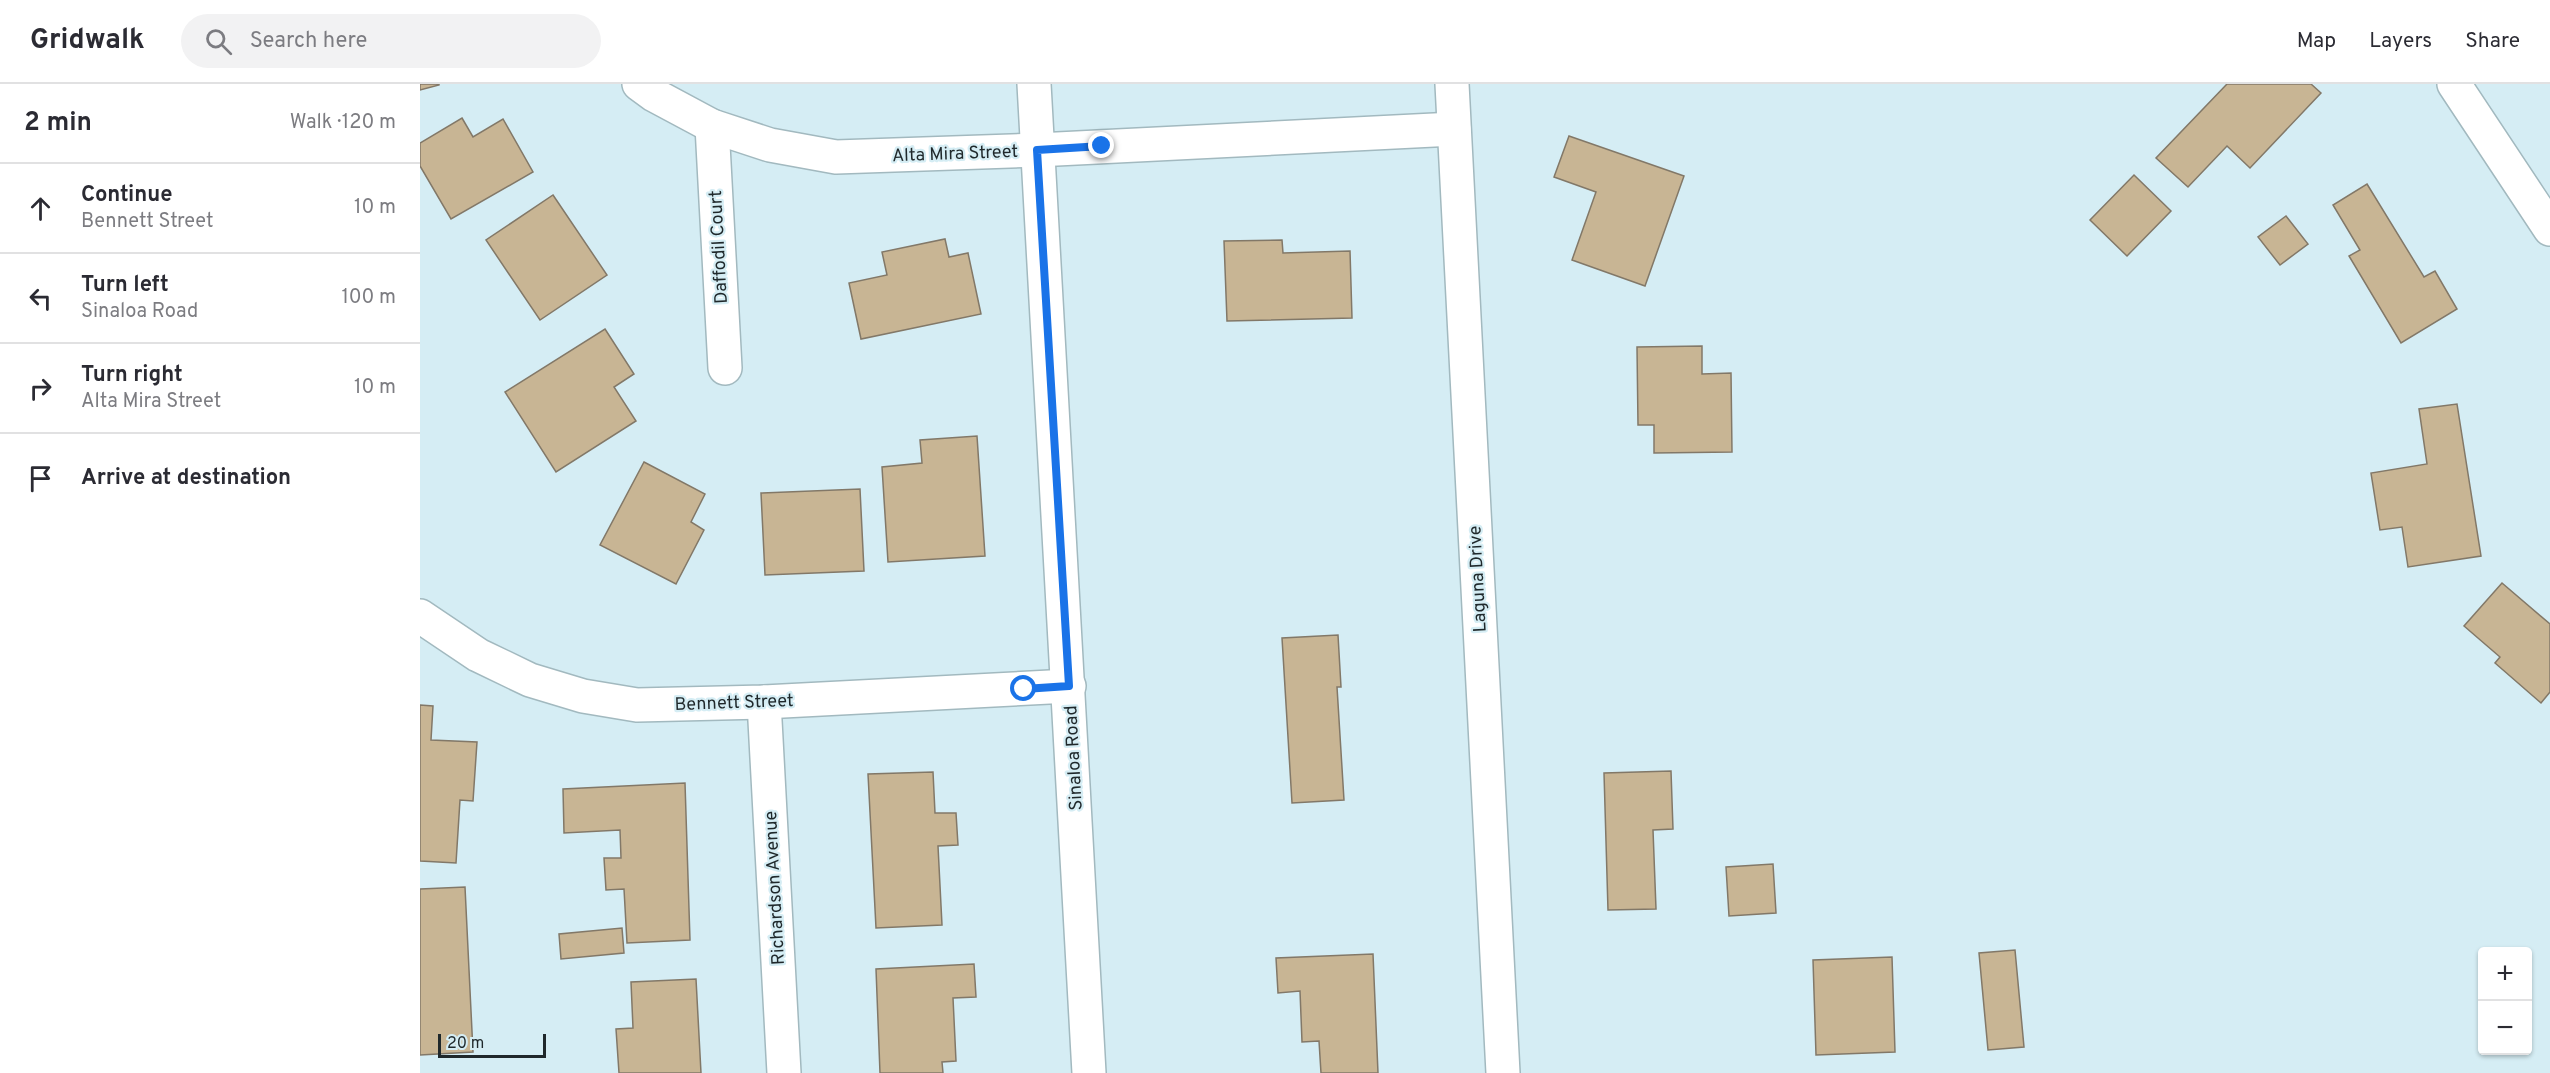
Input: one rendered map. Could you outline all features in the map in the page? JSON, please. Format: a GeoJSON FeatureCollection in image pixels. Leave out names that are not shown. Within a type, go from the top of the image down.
{"type":"FeatureCollection","features":[{"type":"Feature","properties":{"kind":"street","name":"Alta Mira Street"},"geometry":{"type":"LineString","coordinates":[[639,84],[654,95],[712,126],[770,145],[836,157],[1037,150],[1454,129]]}},
{"type":"Feature","properties":{"kind":"street","name":"Sinaloa Road"},"geometry":{"type":"LineString","coordinates":[[1034,84],[1089,1073]]}},
{"type":"Feature","properties":{"kind":"street","name":"Laguna Drive"},"geometry":{"type":"LineString","coordinates":[[1452,84],[1503,1073]]}},
{"type":"Feature","properties":{"kind":"street"},"geometry":{"type":"LineString","coordinates":[[2454,84],[2550,229]]}},
{"type":"Feature","properties":{"kind":"street","name":"Daffodil Court"},"geometry":{"type":"LineString","coordinates":[[712,126],[725,368]]}},
{"type":"Feature","properties":{"kind":"street","name":"Bennett Street"},"geometry":{"type":"LineString","coordinates":[[420,616],[478,656],[530,680],[583,696],[638,705],[764,702],[1069,686]]}},
{"type":"Feature","properties":{"kind":"street","name":"Richardson Avenue"},"geometry":{"type":"LineString","coordinates":[[764,702],[784,1073]]}},
{"type":"Feature","properties":{"kind":"building"},"geometry":{"type":"Polygon","coordinates":[[[420,84],[439,84],[439,85],[420,90],[420,84]]]}},
{"type":"Feature","properties":{"kind":"building"},"geometry":{"type":"Polygon","coordinates":[[[2227,84],[2311,84],[2321,93],[2250,168],[2227,146],[2188,187],[2156,158],[2227,84]]]}},
{"type":"Feature","properties":{"kind":"building"},"geometry":{"type":"Polygon","coordinates":[[[462,118],[473,137],[503,119],[533,172],[451,219],[420,166],[420,143],[462,118]]]}},
{"type":"Feature","properties":{"kind":"building"},"geometry":{"type":"Polygon","coordinates":[[[1569,136],[1684,176],[1645,286],[1572,260],[1596,192],[1554,177],[1569,136]]]}},
{"type":"Feature","properties":{"kind":"building"},"geometry":{"type":"Polygon","coordinates":[[[2134,175],[2171,211],[2127,256],[2090,220],[2134,175]]]}},
{"type":"Feature","properties":{"kind":"building"},"geometry":{"type":"Polygon","coordinates":[[[2367,184],[2424,277],[2435,271],[2457,309],[2401,343],[2349,256],[2360,250],[2333,205],[2367,184]]]}},
{"type":"Feature","properties":{"kind":"building"},"geometry":{"type":"Polygon","coordinates":[[[553,195],[607,275],[540,320],[486,240],[553,195]]]}},
{"type":"Feature","properties":{"kind":"building"},"geometry":{"type":"Polygon","coordinates":[[[2286,216],[2308,244],[2280,265],[2258,237],[2286,216]]]}},
{"type":"Feature","properties":{"kind":"building"},"geometry":{"type":"Polygon","coordinates":[[[945,239],[949,257],[968,253],[981,314],[861,339],[849,283],[887,275],[882,252],[945,239]]]}},
{"type":"Feature","properties":{"kind":"building"},"geometry":{"type":"Polygon","coordinates":[[[1282,240],[1283,253],[1350,251],[1352,318],[1227,321],[1224,241],[1282,240]]]}},
{"type":"Feature","properties":{"kind":"building"},"geometry":{"type":"Polygon","coordinates":[[[605,329],[634,374],[614,387],[636,421],[556,472],[505,392],[605,329]]]}},
{"type":"Feature","properties":{"kind":"building"},"geometry":{"type":"Polygon","coordinates":[[[1702,346],[1702,374],[1731,373],[1732,452],[1654,453],[1654,425],[1638,425],[1637,347],[1702,346]]]}},
{"type":"Feature","properties":{"kind":"building"},"geometry":{"type":"Polygon","coordinates":[[[2457,404],[2481,556],[2408,567],[2402,527],[2380,530],[2371,473],[2427,464],[2419,409],[2457,404]]]}},
{"type":"Feature","properties":{"kind":"building"},"geometry":{"type":"Polygon","coordinates":[[[977,436],[985,556],[888,562],[882,467],[922,463],[920,440],[977,436]]]}},
{"type":"Feature","properties":{"kind":"building"},"geometry":{"type":"Polygon","coordinates":[[[644,462],[705,494],[691,522],[704,530],[676,584],[600,545],[644,462]]]}},
{"type":"Feature","properties":{"kind":"building"},"geometry":{"type":"Polygon","coordinates":[[[860,489],[864,571],[765,575],[761,493],[860,489]]]}},
{"type":"Feature","properties":{"kind":"building"},"geometry":{"type":"Polygon","coordinates":[[[2502,583],[2550,624],[2550,692],[2541,703],[2495,663],[2500,657],[2464,626],[2502,583]]]}},
{"type":"Feature","properties":{"kind":"building"},"geometry":{"type":"Polygon","coordinates":[[[1338,635],[1341,687],[1337,687],[1344,800],[1292,803],[1282,638],[1338,635]]]}},
{"type":"Feature","properties":{"kind":"building"},"geometry":{"type":"Polygon","coordinates":[[[420,705],[433,706],[431,740],[477,742],[473,801],[460,800],[456,863],[420,861],[420,705]]]}},
{"type":"Feature","properties":{"kind":"building"},"geometry":{"type":"Polygon","coordinates":[[[1671,771],[1673,829],[1653,830],[1656,909],[1608,910],[1604,773],[1671,771]]]}},
{"type":"Feature","properties":{"kind":"building"},"geometry":{"type":"Polygon","coordinates":[[[933,772],[935,813],[956,813],[958,845],[938,846],[942,925],[876,928],[868,774],[933,772]]]}},
{"type":"Feature","properties":{"kind":"building"},"geometry":{"type":"Polygon","coordinates":[[[685,783],[690,940],[627,943],[624,889],[606,890],[604,858],[621,858],[620,830],[564,833],[563,789],[685,783]]]}},
{"type":"Feature","properties":{"kind":"building"},"geometry":{"type":"Polygon","coordinates":[[[1773,864],[1776,913],[1729,916],[1726,867],[1773,864]]]}},
{"type":"Feature","properties":{"kind":"building"},"geometry":{"type":"Polygon","coordinates":[[[465,887],[473,1052],[420,1055],[420,889],[465,887]]]}},
{"type":"Feature","properties":{"kind":"building"},"geometry":{"type":"Polygon","coordinates":[[[622,928],[624,953],[561,959],[559,934],[622,928]]]}},
{"type":"Feature","properties":{"kind":"building"},"geometry":{"type":"Polygon","coordinates":[[[2015,950],[2024,1047],[1988,1050],[1979,953],[2015,950]]]}},
{"type":"Feature","properties":{"kind":"building"},"geometry":{"type":"Polygon","coordinates":[[[1373,954],[1378,1073],[1321,1073],[1319,1041],[1302,1042],[1300,991],[1278,993],[1276,958],[1373,954]]]}},
{"type":"Feature","properties":{"kind":"building"},"geometry":{"type":"Polygon","coordinates":[[[1892,957],[1895,1052],[1816,1055],[1813,960],[1892,957]]]}},
{"type":"Feature","properties":{"kind":"building"},"geometry":{"type":"Polygon","coordinates":[[[974,964],[976,997],[953,998],[956,1061],[942,1062],[943,1073],[880,1073],[876,969],[974,964]]]}},
{"type":"Feature","properties":{"kind":"building"},"geometry":{"type":"Polygon","coordinates":[[[696,979],[701,1073],[619,1073],[616,1029],[633,1028],[631,982],[696,979]]]}},
{"type":"Feature","properties":{"kind":"route"},"geometry":{"type":"LineString","coordinates":[[1024,689],[1069,686],[1037,150],[1102,146]]}}]}
